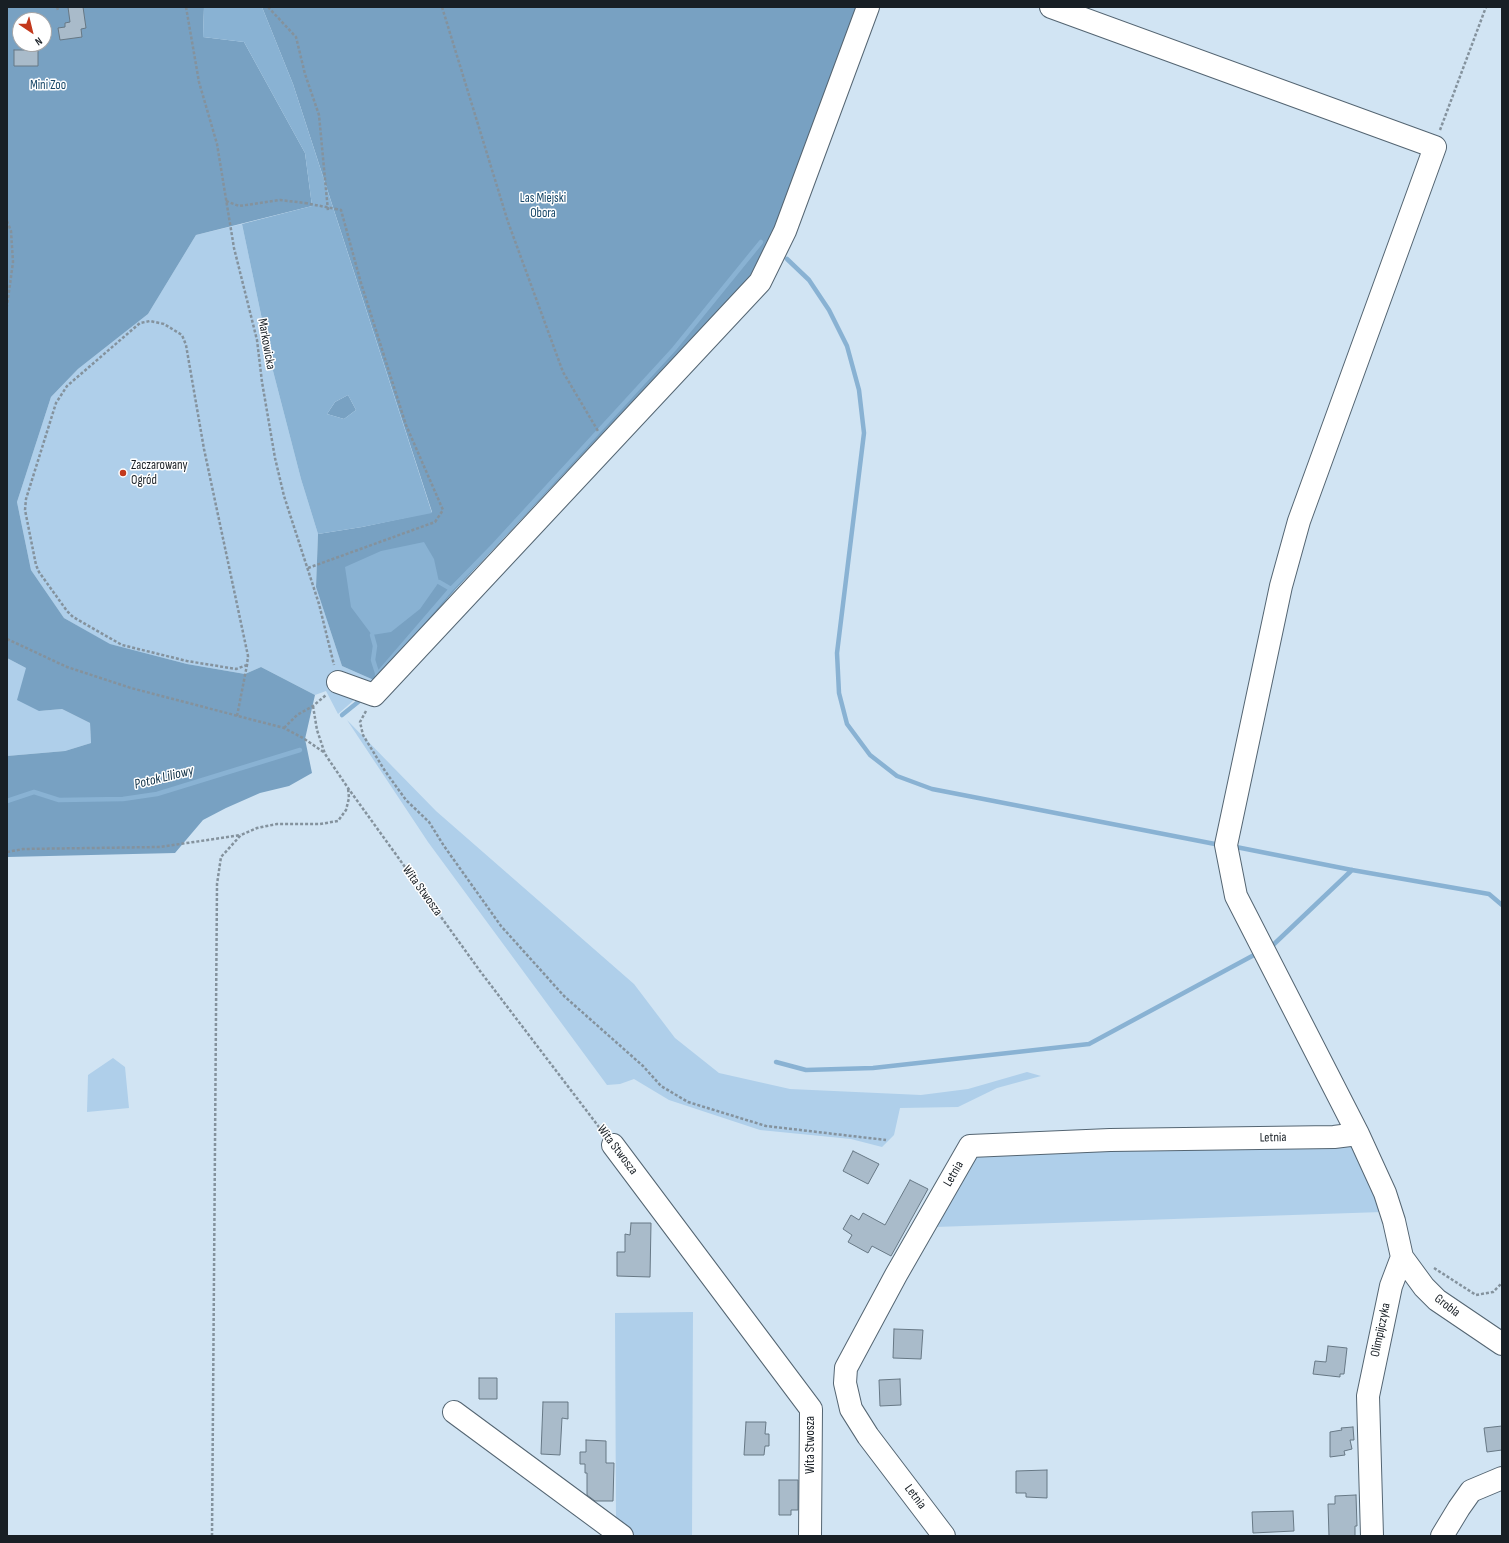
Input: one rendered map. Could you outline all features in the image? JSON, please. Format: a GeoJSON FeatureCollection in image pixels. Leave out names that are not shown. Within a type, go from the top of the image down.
{"type":"FeatureCollection","features":[{"type":"Feature","properties":{"kind":"street"},"geometry":{"type":"LineString","coordinates":[[338,682],[374,695],[760,282],[785,231],[868,7]]}},
{"type":"Feature","properties":{"kind":"street"},"geometry":{"type":"LineString","coordinates":[[1051,7],[1435,147],[1299,521],[1281,586],[1226,844],[1236,896],[1358,1134],[1385,1193],[1394,1221],[1402,1257]]}},
{"type":"Feature","properties":{"kind":"street","name":"Letnia"},"geometry":{"type":"LineString","coordinates":[[944,1536],[868,1436],[851,1409],[845,1383],[846,1368],[896,1275],[970,1146],[1110,1140],[1334,1137],[1358,1134]]}},
{"type":"Feature","properties":{"kind":"street","name":"Wita Stwosza"},"geometry":{"type":"LineString","coordinates":[[613,1145],[811,1409],[810,1536]]}},
{"type":"Feature","properties":{"kind":"street","name":"Grobla"},"geometry":{"type":"LineString","coordinates":[[1402,1257],[1424,1287],[1437,1300],[1502,1344]]}},
{"type":"Feature","properties":{"kind":"street","name":"Olimpijczyka"},"geometry":{"type":"LineString","coordinates":[[1372,1536],[1368,1396],[1391,1286],[1402,1257]]}},
{"type":"Feature","properties":{"kind":"street"},"geometry":{"type":"LineString","coordinates":[[454,1412],[622,1536]]}},
{"type":"Feature","properties":{"kind":"street"},"geometry":{"type":"LineString","coordinates":[[1442,1536],[1471,1491],[1502,1478]]}},
{"type":"Feature","properties":{"kind":"path","name":"Markowicka"},"geometry":{"type":"LineString","coordinates":[[186,7],[199,82],[217,144],[234,248],[257,340],[271,440],[284,496],[319,604],[338,682]]}},
{"type":"Feature","properties":{"kind":"path"},"geometry":{"type":"LineString","coordinates":[[268,7],[296,37],[305,74],[319,115],[328,211]]}},
{"type":"Feature","properties":{"kind":"path"},"geometry":{"type":"LineString","coordinates":[[442,7],[508,222],[562,372],[597,430]]}},
{"type":"Feature","properties":{"kind":"path"},"geometry":{"type":"LineString","coordinates":[[1435,147],[1486,7]]}},
{"type":"Feature","properties":{"kind":"path"},"geometry":{"type":"LineString","coordinates":[[226,201],[239,206],[280,200],[341,210],[361,283],[406,425],[443,510],[435,522],[308,568]]}},
{"type":"Feature","properties":{"kind":"path"},"geometry":{"type":"LineString","coordinates":[[7,221],[11,231],[13,262],[7,306]]}},
{"type":"Feature","properties":{"kind":"path"},"geometry":{"type":"LineString","coordinates":[[237,716],[247,665],[248,656],[204,449],[186,345],[182,335],[164,324],[150,321],[140,322],[67,386],[56,403],[26,499],[25,510],[36,565],[39,572],[73,617],[122,645],[187,661],[236,668],[247,665]]}},
{"type":"Feature","properties":{"kind":"path"},"geometry":{"type":"LineString","coordinates":[[7,638],[67,667],[132,688],[284,728],[303,738],[325,754]]}},
{"type":"Feature","properties":{"kind":"path"},"geometry":{"type":"LineString","coordinates":[[374,695],[360,722],[363,735],[385,771],[406,800],[429,822],[444,846],[501,926],[564,996],[643,1066],[661,1086],[688,1102],[766,1126],[886,1140]]}},
{"type":"Feature","properties":{"kind":"path"},"geometry":{"type":"LineString","coordinates":[[284,728],[297,715],[313,706],[317,730],[325,754]]}},
{"type":"Feature","properties":{"kind":"path","name":"Wita Stwosza"},"geometry":{"type":"LineString","coordinates":[[325,754],[480,971],[613,1145]]}},
{"type":"Feature","properties":{"kind":"path"},"geometry":{"type":"LineString","coordinates":[[7,852],[30,848],[160,847],[241,835],[257,828],[277,824],[320,824],[338,821],[346,810],[349,798],[348,788]]}},
{"type":"Feature","properties":{"kind":"path"},"geometry":{"type":"LineString","coordinates":[[212,1536],[217,884],[221,857],[241,835]]}},
{"type":"Feature","properties":{"kind":"path"},"geometry":{"type":"LineString","coordinates":[[1431,1266],[1476,1295],[1493,1292],[1502,1283]]}},
{"type":"Feature","properties":{"kind":"shaded area"},"geometry":{"type":"Polygon","coordinates":[[[204,7],[262,7],[293,84],[432,513],[318,534],[301,479],[272,367],[242,224],[312,206],[305,153],[244,42],[203,37],[204,7]],[[348,395],[335,402],[327,414],[344,419],[356,410],[348,395]]]}},
{"type":"Feature","properties":{"kind":"shaded area","name":"Zaczarowany Ogród"},"geometry":{"type":"Polygon","coordinates":[[[242,224],[272,367],[301,479],[318,534],[316,587],[342,666],[376,681],[338,714],[326,691],[315,695],[261,667],[245,674],[187,664],[109,644],[64,618],[31,570],[17,502],[51,397],[78,369],[148,314],[196,235],[242,224]]]}},
{"type":"Feature","properties":{"kind":"shaded area"},"geometry":{"type":"Polygon","coordinates":[[[424,542],[434,559],[439,582],[420,609],[391,632],[372,635],[351,607],[345,567],[381,551],[424,542]]]}},
{"type":"Feature","properties":{"kind":"shaded area"},"geometry":{"type":"Polygon","coordinates":[[[7,658],[26,668],[39,711],[62,709],[90,723],[91,743],[65,751],[7,756],[7,658]]]}},
{"type":"Feature","properties":{"kind":"shaded area"},"geometry":{"type":"Polygon","coordinates":[[[347,720],[436,811],[634,984],[675,1038],[719,1073],[790,1089],[921,1095],[968,1089],[1027,1072],[1041,1076],[997,1088],[958,1107],[900,1108],[894,1135],[882,1147],[851,1139],[760,1130],[669,1100],[634,1079],[620,1084],[607,1085],[428,842],[347,720]]]}},
{"type":"Feature","properties":{"kind":"shaded area"},"geometry":{"type":"Polygon","coordinates":[[[113,1058],[125,1067],[129,1108],[87,1112],[88,1075],[113,1058]]]}},
{"type":"Feature","properties":{"kind":"shaded area"},"geometry":{"type":"Polygon","coordinates":[[[1351,1144],[1382,1212],[935,1227],[979,1152],[1351,1144]]]}},
{"type":"Feature","properties":{"kind":"shaded area"},"geometry":{"type":"Polygon","coordinates":[[[693,1312],[692,1536],[633,1536],[616,1523],[615,1313],[693,1312]]]}},
{"type":"Feature","properties":{"kind":"green space","name":"Mini Zoo"},"geometry":{"type":"Polygon","coordinates":[[[7,7],[204,7],[203,37],[244,42],[305,153],[312,206],[196,235],[148,314],[78,369],[51,397],[17,502],[31,570],[64,618],[110,644],[187,664],[245,674],[261,667],[315,695],[305,739],[312,773],[289,786],[260,793],[203,820],[175,853],[7,857],[7,756],[65,751],[91,743],[90,723],[62,709],[39,711],[17,700],[26,668],[7,658],[7,7]]]}},
{"type":"Feature","properties":{"kind":"green space","name":"Las Miejski Obora"},"geometry":{"type":"Polygon","coordinates":[[[262,7],[860,7],[786,238],[455,590],[376,681],[342,666],[316,587],[318,534],[362,527],[432,512],[293,84],[262,7]]]}},
{"type":"Feature","properties":{"kind":"green space"},"geometry":{"type":"Polygon","coordinates":[[[348,395],[356,410],[344,419],[327,414],[335,402],[348,395]]]}},
{"type":"Feature","properties":{"kind":"building"},"geometry":{"type":"Polygon","coordinates":[[[68,7],[83,7],[86,28],[81,29],[82,37],[60,40],[58,28],[65,27],[65,23],[70,22],[68,7]]]}},
{"type":"Feature","properties":{"kind":"building"},"geometry":{"type":"Polygon","coordinates":[[[14,52],[38,52],[38,66],[14,66],[14,52]]]}},
{"type":"Feature","properties":{"kind":"building"},"geometry":{"type":"Polygon","coordinates":[[[853,1151],[879,1164],[868,1184],[843,1171],[853,1151]]]}},
{"type":"Feature","properties":{"kind":"building"},"geometry":{"type":"Polygon","coordinates":[[[910,1180],[928,1189],[891,1256],[872,1246],[868,1253],[848,1242],[852,1235],[843,1229],[851,1215],[859,1220],[863,1213],[885,1225],[910,1180]]]}},
{"type":"Feature","properties":{"kind":"building"},"geometry":{"type":"Polygon","coordinates":[[[631,1223],[651,1223],[650,1277],[617,1276],[617,1252],[625,1252],[625,1234],[630,1235],[631,1223]]]}},
{"type":"Feature","properties":{"kind":"building"},"geometry":{"type":"Polygon","coordinates":[[[894,1329],[923,1330],[921,1359],[893,1358],[894,1329]]]}},
{"type":"Feature","properties":{"kind":"building"},"geometry":{"type":"Polygon","coordinates":[[[1328,1346],[1347,1348],[1344,1374],[1340,1374],[1340,1377],[1313,1374],[1315,1361],[1326,1362],[1328,1346]]]}},
{"type":"Feature","properties":{"kind":"building"},"geometry":{"type":"Polygon","coordinates":[[[479,1378],[497,1378],[497,1399],[479,1399],[479,1378]]]}},
{"type":"Feature","properties":{"kind":"building"},"geometry":{"type":"Polygon","coordinates":[[[900,1379],[901,1405],[880,1406],[879,1380],[900,1379]]]}},
{"type":"Feature","properties":{"kind":"building"},"geometry":{"type":"Polygon","coordinates":[[[543,1402],[568,1402],[568,1419],[562,1418],[560,1455],[541,1454],[543,1402]]]}},
{"type":"Feature","properties":{"kind":"building"},"geometry":{"type":"Polygon","coordinates":[[[746,1422],[766,1422],[765,1434],[769,1434],[769,1446],[765,1446],[764,1455],[744,1455],[746,1422]]]}},
{"type":"Feature","properties":{"kind":"building"},"geometry":{"type":"Polygon","coordinates":[[[1502,1426],[1502,1450],[1487,1452],[1484,1428],[1502,1426]]]}},
{"type":"Feature","properties":{"kind":"building"},"geometry":{"type":"Polygon","coordinates":[[[1353,1427],[1354,1440],[1350,1440],[1352,1449],[1344,1451],[1345,1455],[1330,1457],[1330,1432],[1342,1430],[1341,1428],[1353,1427]]]}},
{"type":"Feature","properties":{"kind":"building"},"geometry":{"type":"Polygon","coordinates":[[[586,1440],[606,1441],[606,1463],[614,1463],[613,1501],[595,1501],[587,1495],[587,1473],[585,1473],[585,1464],[580,1464],[580,1452],[586,1452],[586,1440]]]}},
{"type":"Feature","properties":{"kind":"building"},"geometry":{"type":"Polygon","coordinates":[[[1047,1470],[1047,1498],[1026,1497],[1026,1493],[1016,1493],[1016,1471],[1047,1470]]]}},
{"type":"Feature","properties":{"kind":"building"},"geometry":{"type":"Polygon","coordinates":[[[779,1480],[798,1480],[798,1510],[791,1510],[791,1515],[779,1515],[779,1480]]]}},
{"type":"Feature","properties":{"kind":"building"},"geometry":{"type":"Polygon","coordinates":[[[1356,1495],[1357,1526],[1355,1526],[1355,1536],[1329,1536],[1328,1504],[1335,1504],[1335,1496],[1356,1495]]]}},
{"type":"Feature","properties":{"kind":"building"},"geometry":{"type":"Polygon","coordinates":[[[1293,1511],[1294,1531],[1253,1533],[1252,1512],[1293,1511]]]}},
{"type":"Feature","properties":{"kind":"waterway"},"geometry":{"type":"LineString","coordinates":[[439,582],[451,589],[494,545],[674,349],[761,242]]}},
{"type":"Feature","properties":{"kind":"waterway"},"geometry":{"type":"LineString","coordinates":[[787,259],[809,280],[829,310],[847,346],[859,390],[864,433],[837,653],[839,693],[847,724],[870,755],[897,776],[932,789],[1215,844]]}},
{"type":"Feature","properties":{"kind":"waterway"},"geometry":{"type":"LineString","coordinates":[[377,675],[451,589]]}},
{"type":"Feature","properties":{"kind":"waterway"},"geometry":{"type":"LineString","coordinates":[[372,635],[375,646],[373,660],[378,676]]}},
{"type":"Feature","properties":{"kind":"waterway"},"geometry":{"type":"LineString","coordinates":[[342,715],[363,698]]}},
{"type":"Feature","properties":{"kind":"waterway","name":"Potok Liliowy"},"geometry":{"type":"LineString","coordinates":[[7,801],[34,792],[59,800],[123,799],[157,794],[300,750]]}},
{"type":"Feature","properties":{"kind":"waterway"},"geometry":{"type":"LineString","coordinates":[[1236,847],[1352,870],[1489,894],[1502,905]]}},
{"type":"Feature","properties":{"kind":"waterway"},"geometry":{"type":"LineString","coordinates":[[1272,946],[1352,870]]}},
{"type":"Feature","properties":{"kind":"waterway"},"geometry":{"type":"LineString","coordinates":[[776,1062],[806,1070],[873,1068],[1089,1044],[1254,955]]}},
{"type":"Feature","properties":{"kind":"place","name":"Zaczarowany Ogród"},"geometry":{"type":"Point","coordinates":[123,473]}}]}
